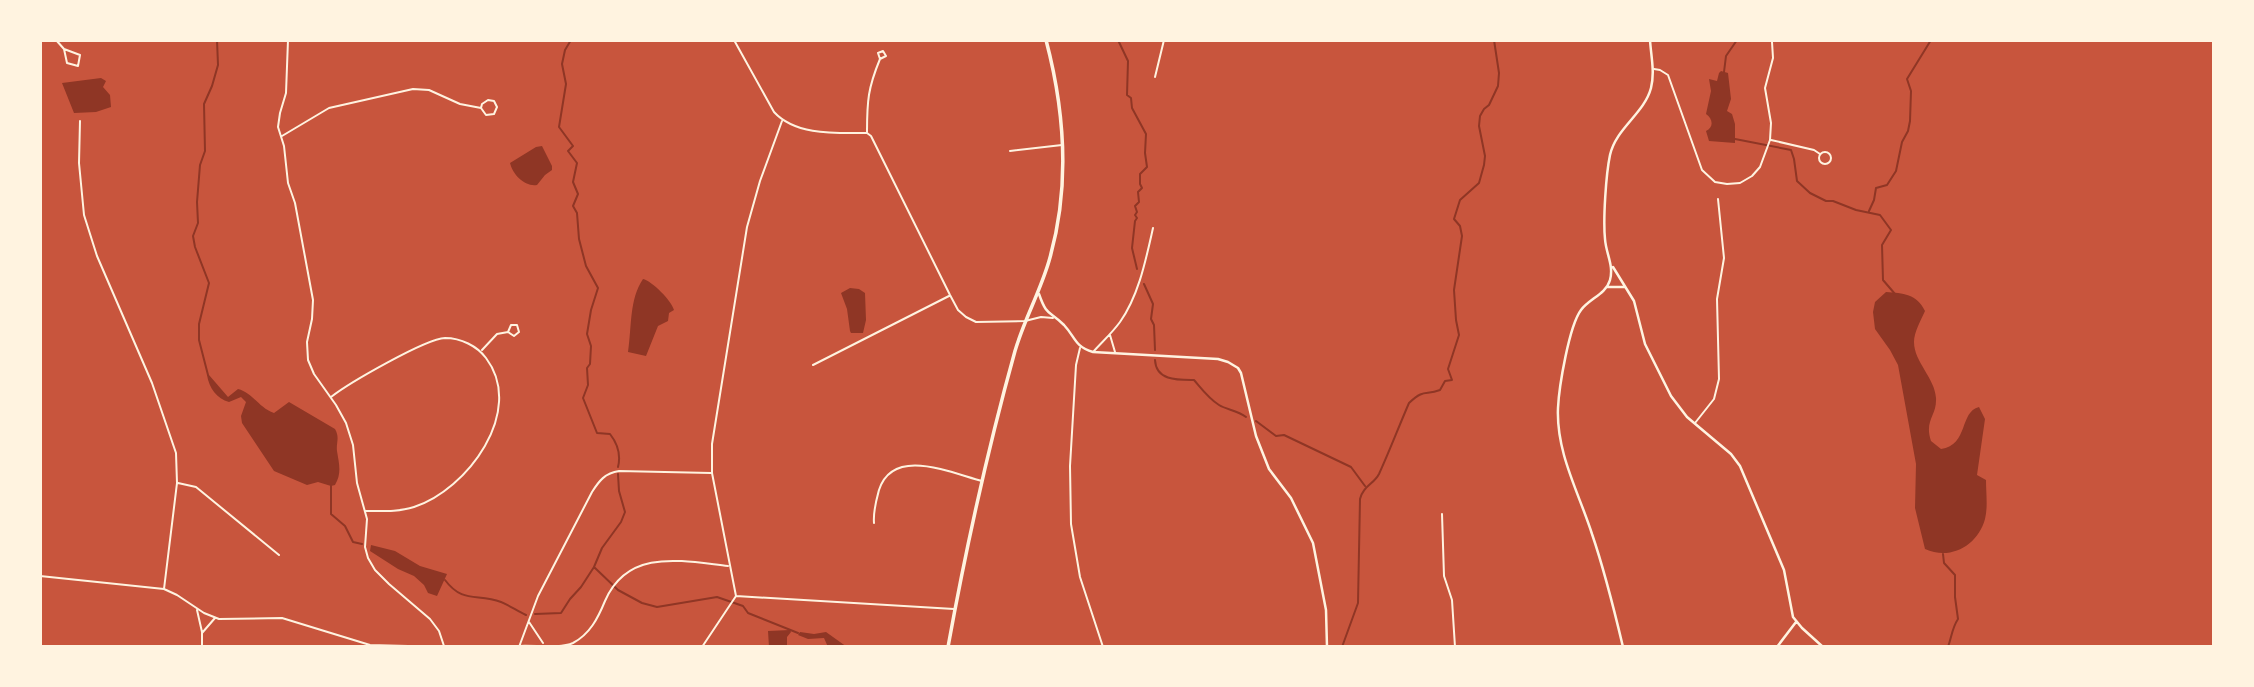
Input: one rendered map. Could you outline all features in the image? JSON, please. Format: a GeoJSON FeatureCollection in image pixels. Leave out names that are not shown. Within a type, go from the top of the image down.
{"type":"FeatureCollection","features":[{"type":"Feature","properties":{"kind":"main road"},"geometry":{"type":"LineString","coordinates":[[948,647],[983,481],[1016,349],[1056,235],[1063,145],[1061,107],[1046,40]]}},
{"type":"Feature","properties":{"kind":"street"},"geometry":{"type":"LineString","coordinates":[[56,40],[64,49],[68,63],[78,66],[80,55],[64,49]]}},
{"type":"Feature","properties":{"kind":"street"},"geometry":{"type":"LineString","coordinates":[[40,576],[164,589],[215,618],[282,618],[362,643],[445,647],[436,625],[379,575],[368,558],[365,547],[368,528],[357,483],[353,445],[346,423],[308,360],[307,342],[313,300],[278,121],[286,93],[288,40]]}},
{"type":"Feature","properties":{"kind":"street"},"geometry":{"type":"LineString","coordinates":[[734,40],[774,112],[782,121],[827,133],[867,133],[876,142],[950,295],[958,310],[966,317],[976,322],[1053,318]]}},
{"type":"Feature","properties":{"kind":"street"},"geometry":{"type":"LineString","coordinates":[[1155,77],[1164,40]]}},
{"type":"Feature","properties":{"kind":"street"},"geometry":{"type":"LineString","coordinates":[[1650,40],[1653,69],[1648,96],[1617,138],[1610,155],[1605,234],[1612,266],[1635,303],[1645,344],[1676,404],[1740,466],[1784,569],[1790,606],[1796,622],[1823,647]]}},
{"type":"Feature","properties":{"kind":"street"},"geometry":{"type":"LineString","coordinates":[[1653,69],[1668,75],[1697,162],[1706,175],[1715,182],[1733,184],[1747,180],[1760,167],[1770,140],[1771,123],[1765,88],[1773,58],[1772,42]]}},
{"type":"Feature","properties":{"kind":"street"},"geometry":{"type":"LineString","coordinates":[[867,133],[869,84],[880,59]]}},
{"type":"Feature","properties":{"kind":"street"},"geometry":{"type":"LineString","coordinates":[[281,136],[329,108],[413,89],[429,90],[460,104],[481,108]]}},
{"type":"Feature","properties":{"kind":"street"},"geometry":{"type":"LineString","coordinates":[[488,100],[494,101],[497,107],[491,116],[483,114],[481,108],[488,100]]}},
{"type":"Feature","properties":{"kind":"street"},"geometry":{"type":"LineString","coordinates":[[80,121],[80,173],[84,215],[97,256],[155,394],[176,453],[177,483],[164,589]]}},
{"type":"Feature","properties":{"kind":"street"},"geometry":{"type":"LineString","coordinates":[[702,647],[735,598],[711,455],[747,227],[782,121]]}},
{"type":"Feature","properties":{"kind":"street"},"geometry":{"type":"LineString","coordinates":[[1770,140],[1814,150],[1820,154]]}},
{"type":"Feature","properties":{"kind":"street"},"geometry":{"type":"LineString","coordinates":[[1010,150],[1063,145]]}},
{"type":"Feature","properties":{"kind":"street"},"geometry":{"type":"LineString","coordinates":[[1694,424],[1714,399],[1719,379],[1717,299],[1724,258],[1718,199]]}},
{"type":"Feature","properties":{"kind":"street"},"geometry":{"type":"LineString","coordinates":[[1093,352],[1122,320],[1143,270],[1153,228]]}},
{"type":"Feature","properties":{"kind":"street"},"geometry":{"type":"LineString","coordinates":[[1612,266],[1607,287],[1583,307],[1575,320],[1558,420],[1565,459],[1608,584],[1623,647]]}},
{"type":"Feature","properties":{"kind":"street"},"geometry":{"type":"LineString","coordinates":[[1607,287],[1625,287]]}},
{"type":"Feature","properties":{"kind":"street"},"geometry":{"type":"LineString","coordinates":[[1038,292],[1045,310],[1066,328],[1080,348],[1093,352],[1218,359],[1238,368],[1244,379],[1256,436],[1269,469],[1291,498],[1313,543],[1326,610],[1327,647]]}},
{"type":"Feature","properties":{"kind":"street"},"geometry":{"type":"LineString","coordinates":[[813,365],[950,295]]}},
{"type":"Feature","properties":{"kind":"street"},"geometry":{"type":"LineString","coordinates":[[481,351],[497,334],[508,332]]}},
{"type":"Feature","properties":{"kind":"street"},"geometry":{"type":"LineString","coordinates":[[1110,335],[1116,353]]}},
{"type":"Feature","properties":{"kind":"street"},"geometry":{"type":"LineString","coordinates":[[331,397],[419,346],[436,340],[456,339],[481,351],[494,371],[499,399],[495,427],[485,448],[463,475],[434,498],[413,507],[365,512]]}},
{"type":"Feature","properties":{"kind":"street"},"geometry":{"type":"LineString","coordinates":[[1080,348],[1076,365],[1070,466],[1071,524],[1080,577],[1103,647]]}},
{"type":"Feature","properties":{"kind":"street"},"geometry":{"type":"LineString","coordinates":[[874,523],[874,505],[881,485],[889,474],[900,466],[915,464],[983,481]]}},
{"type":"Feature","properties":{"kind":"street"},"geometry":{"type":"LineString","coordinates":[[712,473],[619,471],[602,478],[592,492],[538,596],[519,647],[563,646],[580,638],[595,623],[615,581],[640,566],[667,559],[729,566]]}},
{"type":"Feature","properties":{"kind":"street"},"geometry":{"type":"LineString","coordinates":[[177,483],[196,486],[279,555]]}},
{"type":"Feature","properties":{"kind":"street"},"geometry":{"type":"LineString","coordinates":[[1442,514],[1444,576],[1452,600],[1455,647]]}},
{"type":"Feature","properties":{"kind":"street"},"geometry":{"type":"LineString","coordinates":[[735,598],[955,609]]}},
{"type":"Feature","properties":{"kind":"street"},"geometry":{"type":"LineString","coordinates":[[197,609],[202,647]]}},
{"type":"Feature","properties":{"kind":"street"},"geometry":{"type":"LineString","coordinates":[[202,633],[215,618]]}},
{"type":"Feature","properties":{"kind":"street"},"geometry":{"type":"LineString","coordinates":[[529,621],[545,645]]}},
{"type":"Feature","properties":{"kind":"street"},"geometry":{"type":"LineString","coordinates":[[1777,647],[1796,622]]}},
{"type":"Feature","properties":{"kind":"shaded area"},"geometry":{"type":"Polygon","coordinates":[[[1721,71],[1728,73],[1731,99],[1727,111],[1732,114],[1735,124],[1735,143],[1709,141],[1706,131],[1712,123],[1706,114],[1711,91],[1709,79],[1717,81],[1721,71]]]}},
{"type":"Feature","properties":{"kind":"shaded area"},"geometry":{"type":"Polygon","coordinates":[[[101,78],[106,81],[103,87],[110,95],[111,107],[96,112],[74,113],[62,83],[101,78]]]}},
{"type":"Feature","properties":{"kind":"shaded area"},"geometry":{"type":"Polygon","coordinates":[[[542,146],[552,170],[537,185],[528,184],[517,176],[510,163],[542,146]]]}},
{"type":"Feature","properties":{"kind":"shaded area"},"geometry":{"type":"Polygon","coordinates":[[[643,279],[661,292],[674,310],[669,313],[668,321],[658,326],[646,356],[628,352],[633,304],[643,279]]]}},
{"type":"Feature","properties":{"kind":"shaded area"},"geometry":{"type":"Polygon","coordinates":[[[850,288],[865,293],[866,320],[863,333],[850,331],[847,309],[841,293],[850,288]]]}},
{"type":"Feature","properties":{"kind":"shaded area"},"geometry":{"type":"Polygon","coordinates":[[[1886,292],[1914,298],[1925,311],[1916,330],[1914,342],[1917,356],[1935,391],[1936,404],[1929,428],[1931,441],[1941,449],[1950,446],[1960,435],[1969,415],[1979,407],[1985,419],[1977,475],[1986,480],[1985,519],[1970,543],[1954,552],[1925,549],[1915,508],[1916,464],[1898,365],[1875,329],[1875,302],[1886,292]]]}},
{"type":"Feature","properties":{"kind":"shaded area"},"geometry":{"type":"Polygon","coordinates":[[[207,375],[228,397],[238,389],[274,413],[289,402],[335,429],[339,476],[335,485],[318,482],[307,485],[274,471],[242,423],[241,416],[246,402],[241,397],[229,402],[217,396],[207,375]]]}},
{"type":"Feature","properties":{"kind":"shaded area"},"geometry":{"type":"Polygon","coordinates":[[[371,545],[395,551],[420,566],[447,574],[437,596],[428,593],[414,576],[370,551],[371,545]]]}},
{"type":"Feature","properties":{"kind":"shaded area"},"geometry":{"type":"Polygon","coordinates":[[[790,630],[787,647],[769,647],[768,631],[790,630]]]}},
{"type":"Feature","properties":{"kind":"shaded area"},"geometry":{"type":"Polygon","coordinates":[[[800,632],[826,632],[847,647],[828,647],[824,638],[808,639],[798,635],[800,632]]]}},
{"type":"Feature","properties":{"kind":"waterway"},"geometry":{"type":"LineString","coordinates":[[208,375],[199,340],[199,324],[209,283],[193,236],[198,223],[200,165],[205,151],[204,104],[218,65],[217,40]]}},
{"type":"Feature","properties":{"kind":"waterway"},"geometry":{"type":"LineString","coordinates":[[571,40],[565,50],[562,64],[566,84],[559,127],[573,146],[568,151],[577,163],[573,182],[578,194],[573,206],[577,213],[579,239],[586,266],[598,288],[587,334],[591,346],[590,364],[587,368],[588,385],[583,398],[597,433],[610,434],[615,441],[619,454],[618,467]]}},
{"type":"Feature","properties":{"kind":"waterway"},"geometry":{"type":"LineString","coordinates":[[1118,40],[1128,61],[1127,95],[1131,98],[1132,108],[1146,134],[1147,167],[1140,174],[1142,188],[1138,192],[1139,202],[1135,206],[1137,218],[1132,248],[1137,269]]}},
{"type":"Feature","properties":{"kind":"waterway"},"geometry":{"type":"LineString","coordinates":[[1342,647],[1358,603],[1361,495],[1379,474],[1409,403],[1422,394],[1440,390],[1445,381],[1452,380],[1448,369],[1459,335],[1454,290],[1462,236],[1460,226],[1454,219],[1460,200],[1479,183],[1484,165],[1485,156],[1479,126],[1480,116],[1498,86],[1499,73],[1494,40]]}},
{"type":"Feature","properties":{"kind":"waterway"},"geometry":{"type":"LineString","coordinates":[[1724,72],[1726,56],[1737,40]]}},
{"type":"Feature","properties":{"kind":"waterway"},"geometry":{"type":"LineString","coordinates":[[1869,211],[1876,188],[1887,185],[1896,171],[1910,121],[1911,91],[1907,79],[1931,40]]}},
{"type":"Feature","properties":{"kind":"waterway"},"geometry":{"type":"LineString","coordinates":[[1735,139],[1791,150],[1797,181],[1810,193],[1826,201],[1880,215],[1891,230],[1882,245],[1883,280],[1895,294]]}},
{"type":"Feature","properties":{"kind":"waterway"},"geometry":{"type":"LineString","coordinates":[[1144,284],[1153,304],[1151,319],[1154,325],[1155,350]]}},
{"type":"Feature","properties":{"kind":"waterway"},"geometry":{"type":"LineString","coordinates":[[1155,360],[1156,367],[1164,376],[1194,380],[1222,407],[1246,417]]}},
{"type":"Feature","properties":{"kind":"waterway"},"geometry":{"type":"LineString","coordinates":[[1256,421],[1276,436],[1284,435],[1351,467],[1365,486]]}},
{"type":"Feature","properties":{"kind":"waterway"},"geometry":{"type":"LineString","coordinates":[[535,614],[561,613],[581,587],[602,548],[621,522],[625,512],[618,474]]}},
{"type":"Feature","properties":{"kind":"waterway"},"geometry":{"type":"LineString","coordinates":[[331,485],[331,514],[345,526],[353,542],[362,544]]}},
{"type":"Feature","properties":{"kind":"waterway"},"geometry":{"type":"LineString","coordinates":[[1943,554],[1944,563],[1955,575],[1958,619],[1948,647]]}},
{"type":"Feature","properties":{"kind":"waterway"},"geometry":{"type":"LineString","coordinates":[[594,567],[618,590],[642,603],[657,607],[717,597],[743,606],[748,613],[798,633]]}},
{"type":"Feature","properties":{"kind":"waterway"},"geometry":{"type":"LineString","coordinates":[[445,580],[464,595],[492,599],[526,615]]}}]}
